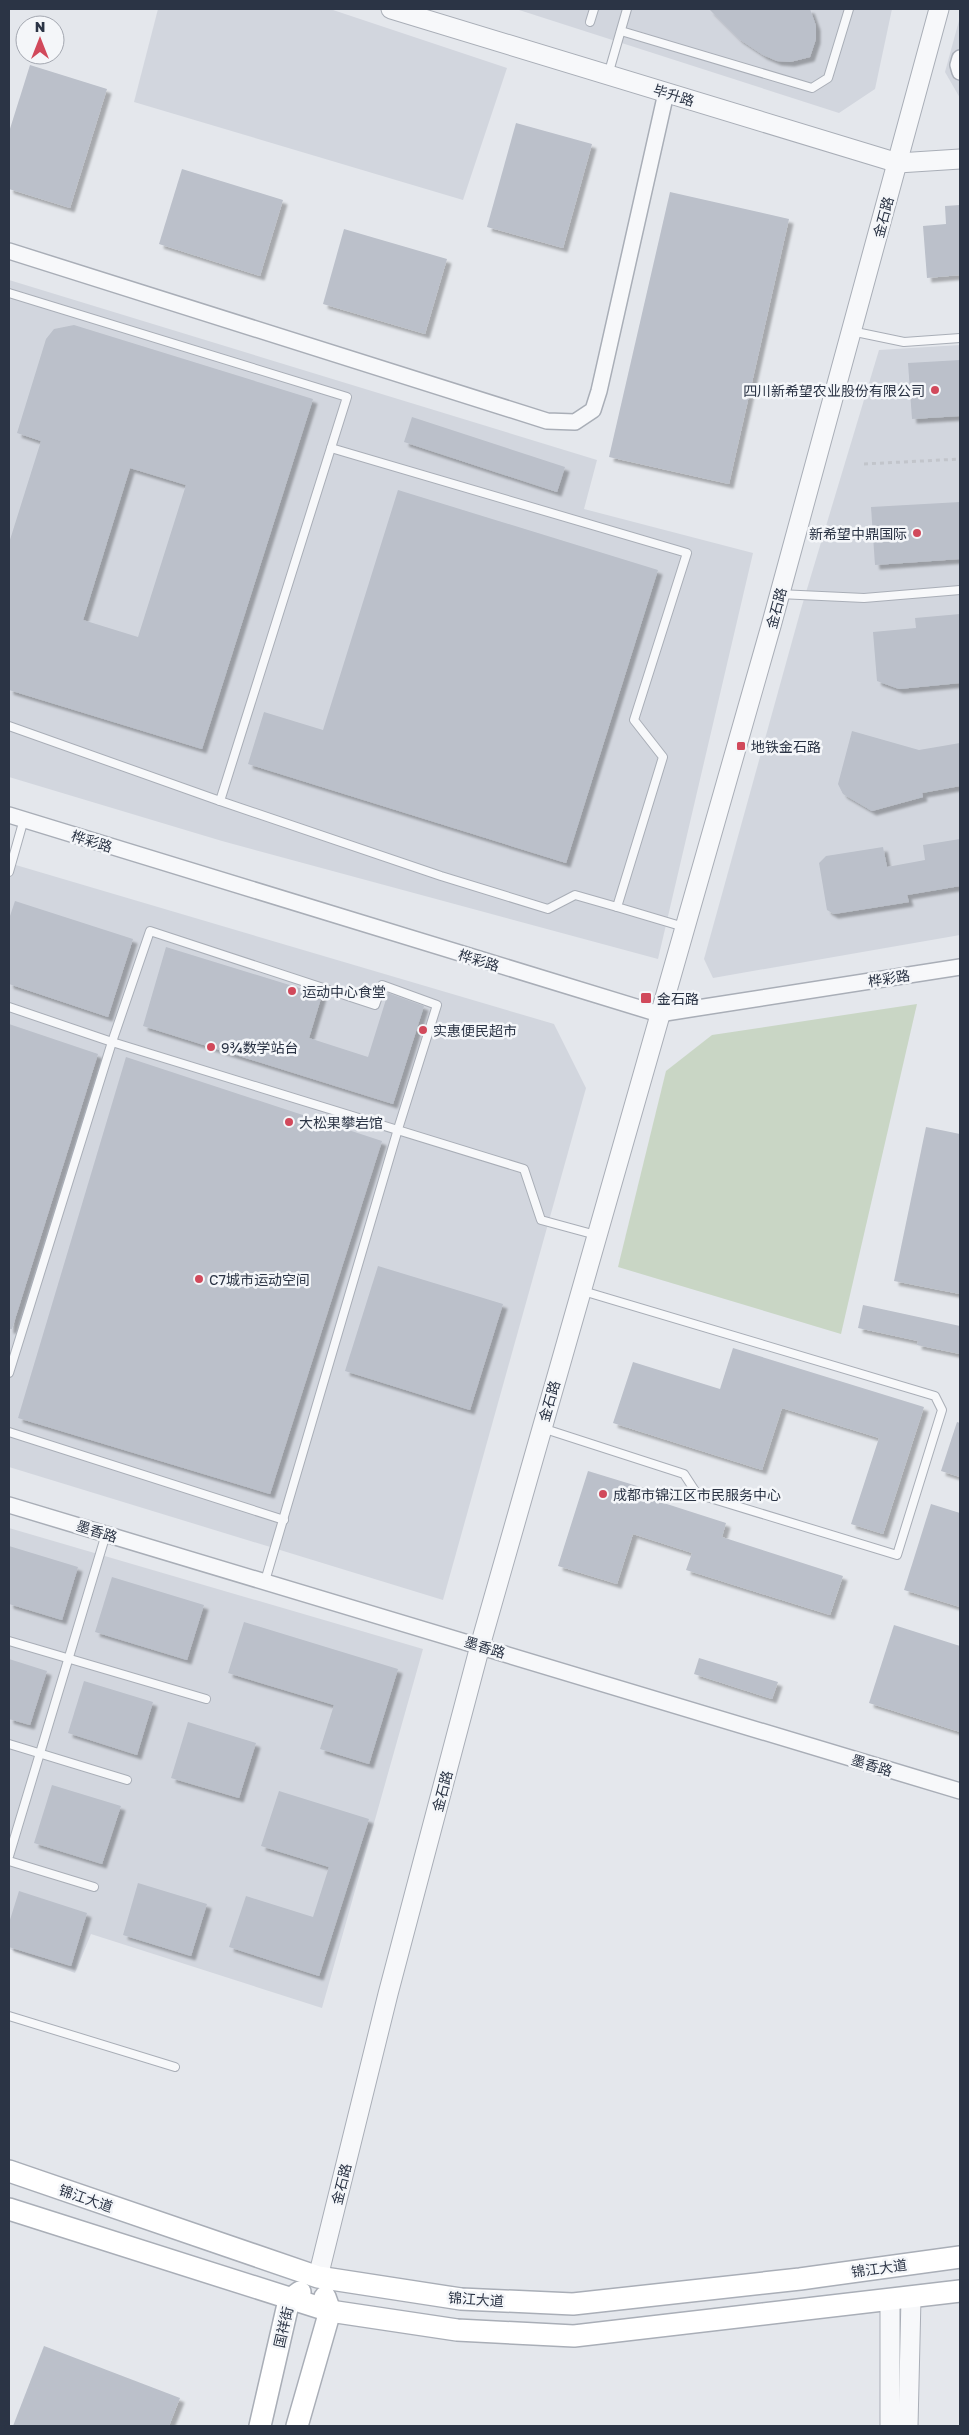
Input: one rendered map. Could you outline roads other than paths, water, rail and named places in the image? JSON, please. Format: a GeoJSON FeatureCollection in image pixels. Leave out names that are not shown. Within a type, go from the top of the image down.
{"type":"FeatureCollection","features":[{"type":"Feature","properties":{"kind":"main road","name":"锦江大道"},"geometry":{"type":"LineString","coordinates":[[9,2171],[318,2277],[461,2299],[573,2304],[800,2278],[960,2257]]}},
{"type":"Feature","properties":{"kind":"main road"},"geometry":{"type":"LineString","coordinates":[[9,2209],[289,2300],[330,2311],[457,2330],[574,2336],[960,2291]]}},
{"type":"Feature","properties":{"kind":"main road","name":"国祥街"},"geometry":{"type":"LineString","coordinates":[[260,2426],[289,2300],[318,2277]]}},
{"type":"Feature","properties":{"kind":"main road"},"geometry":{"type":"LineString","coordinates":[[297,2426],[330,2311],[318,2277]]}},
{"type":"Feature","properties":{"kind":"street","name":"毕升路"},"geometry":{"type":"LineString","coordinates":[[391,9],[898,163],[960,159]]}},
{"type":"Feature","properties":{"kind":"street","name":"金石路"},"geometry":{"type":"LineString","coordinates":[[318,2277],[388,1994],[480,1646],[779,594],[939,9]]}},
{"type":"Feature","properties":{"kind":"street"},"geometry":{"type":"LineString","coordinates":[[960,58],[958,65],[960,72]]}},
{"type":"Feature","properties":{"kind":"street"},"geometry":{"type":"LineString","coordinates":[[9,251],[547,421],[574,422],[593,410],[599,391],[666,93]]}},
{"type":"Feature","properties":{"kind":"street","name":"桦彩路"},"geometry":{"type":"LineString","coordinates":[[9,815],[659,1014],[960,967]]}},
{"type":"Feature","properties":{"kind":"street","name":"墨香路"},"geometry":{"type":"LineString","coordinates":[[9,1504],[960,1791]]}},
{"type":"Feature","properties":{"kind":"street"},"geometry":{"type":"LineString","coordinates":[[908,2426],[911,2298]]}},
{"type":"Feature","properties":{"kind":"street"},"geometry":{"type":"LineString","coordinates":[[890,2300],[890,2426]]}},
{"type":"Feature","properties":{"kind":"lane"},"geometry":{"type":"LineString","coordinates":[[590,22],[594,9]]}},
{"type":"Feature","properties":{"kind":"lane"},"geometry":{"type":"LineString","coordinates":[[608,75],[628,9]]}},
{"type":"Feature","properties":{"kind":"lane"},"geometry":{"type":"LineString","coordinates":[[621,31],[812,88],[828,78],[849,9]]}},
{"type":"Feature","properties":{"kind":"lane"},"geometry":{"type":"LineString","coordinates":[[9,292],[347,397],[220,801]]}},
{"type":"Feature","properties":{"kind":"lane"},"geometry":{"type":"LineString","coordinates":[[851,331],[904,342],[960,338]]}},
{"type":"Feature","properties":{"kind":"lane"},"geometry":{"type":"LineString","coordinates":[[331,448],[687,553],[634,720],[662,757],[617,907]]}},
{"type":"Feature","properties":{"kind":"lane"},"geometry":{"type":"LineString","coordinates":[[779,594],[864,598],[960,590]]}},
{"type":"Feature","properties":{"kind":"lane"},"geometry":{"type":"LineString","coordinates":[[9,726],[220,801],[441,876],[548,909],[575,895],[684,927]]}},
{"type":"Feature","properties":{"kind":"lane"},"geometry":{"type":"LineString","coordinates":[[9,872],[24,819]]}},
{"type":"Feature","properties":{"kind":"lane"},"geometry":{"type":"LineString","coordinates":[[9,1373],[112,1042],[150,930],[375,1005],[382,986],[438,1005],[398,1129],[265,1581]]}},
{"type":"Feature","properties":{"kind":"lane"},"geometry":{"type":"LineString","coordinates":[[9,1007],[112,1042],[524,1169],[541,1220],[596,1235]]}},
{"type":"Feature","properties":{"kind":"lane"},"geometry":{"type":"LineString","coordinates":[[542,1428],[684,1474],[696,1494],[897,1555],[942,1410],[935,1396],[581,1290]]}},
{"type":"Feature","properties":{"kind":"lane"},"geometry":{"type":"LineString","coordinates":[[9,1432],[284,1520]]}},
{"type":"Feature","properties":{"kind":"lane"},"geometry":{"type":"LineString","coordinates":[[9,1856],[106,1534]]}},
{"type":"Feature","properties":{"kind":"lane"},"geometry":{"type":"LineString","coordinates":[[9,1641],[206,1699]]}},
{"type":"Feature","properties":{"kind":"lane"},"geometry":{"type":"LineString","coordinates":[[9,1744],[127,1780]]}},
{"type":"Feature","properties":{"kind":"lane"},"geometry":{"type":"LineString","coordinates":[[9,1860],[94,1887]]}},
{"type":"Feature","properties":{"kind":"lane"},"geometry":{"type":"LineString","coordinates":[[9,2016],[175,2067]]}},
{"type":"Feature","properties":{"kind":"place","name":"四川新希望农业股份有限公司"},"geometry":{"type":"Point","coordinates":[935,390]}},
{"type":"Feature","properties":{"kind":"place","name":"新希望中鼎国际"},"geometry":{"type":"Point","coordinates":[917,533]}},
{"type":"Feature","properties":{"kind":"place","name":"地铁金石路"},"geometry":{"type":"Point","coordinates":[741,746]}},
{"type":"Feature","properties":{"kind":"place","name":"运动中心食堂"},"geometry":{"type":"Point","coordinates":[292,991]}},
{"type":"Feature","properties":{"kind":"place","name":"金石路"},"geometry":{"type":"Point","coordinates":[646,998]}},
{"type":"Feature","properties":{"kind":"place","name":"实惠便民超市"},"geometry":{"type":"Point","coordinates":[423,1030]}},
{"type":"Feature","properties":{"kind":"place","name":"9¾数学站台"},"geometry":{"type":"Point","coordinates":[211,1047]}},
{"type":"Feature","properties":{"kind":"place","name":"大松果攀岩馆"},"geometry":{"type":"Point","coordinates":[289,1122]}},
{"type":"Feature","properties":{"kind":"place","name":"C7城市运动空间"},"geometry":{"type":"Point","coordinates":[199,1279]}},
{"type":"Feature","properties":{"kind":"place","name":"成都市锦江区市民服务中心"},"geometry":{"type":"Point","coordinates":[603,1494]}}]}
